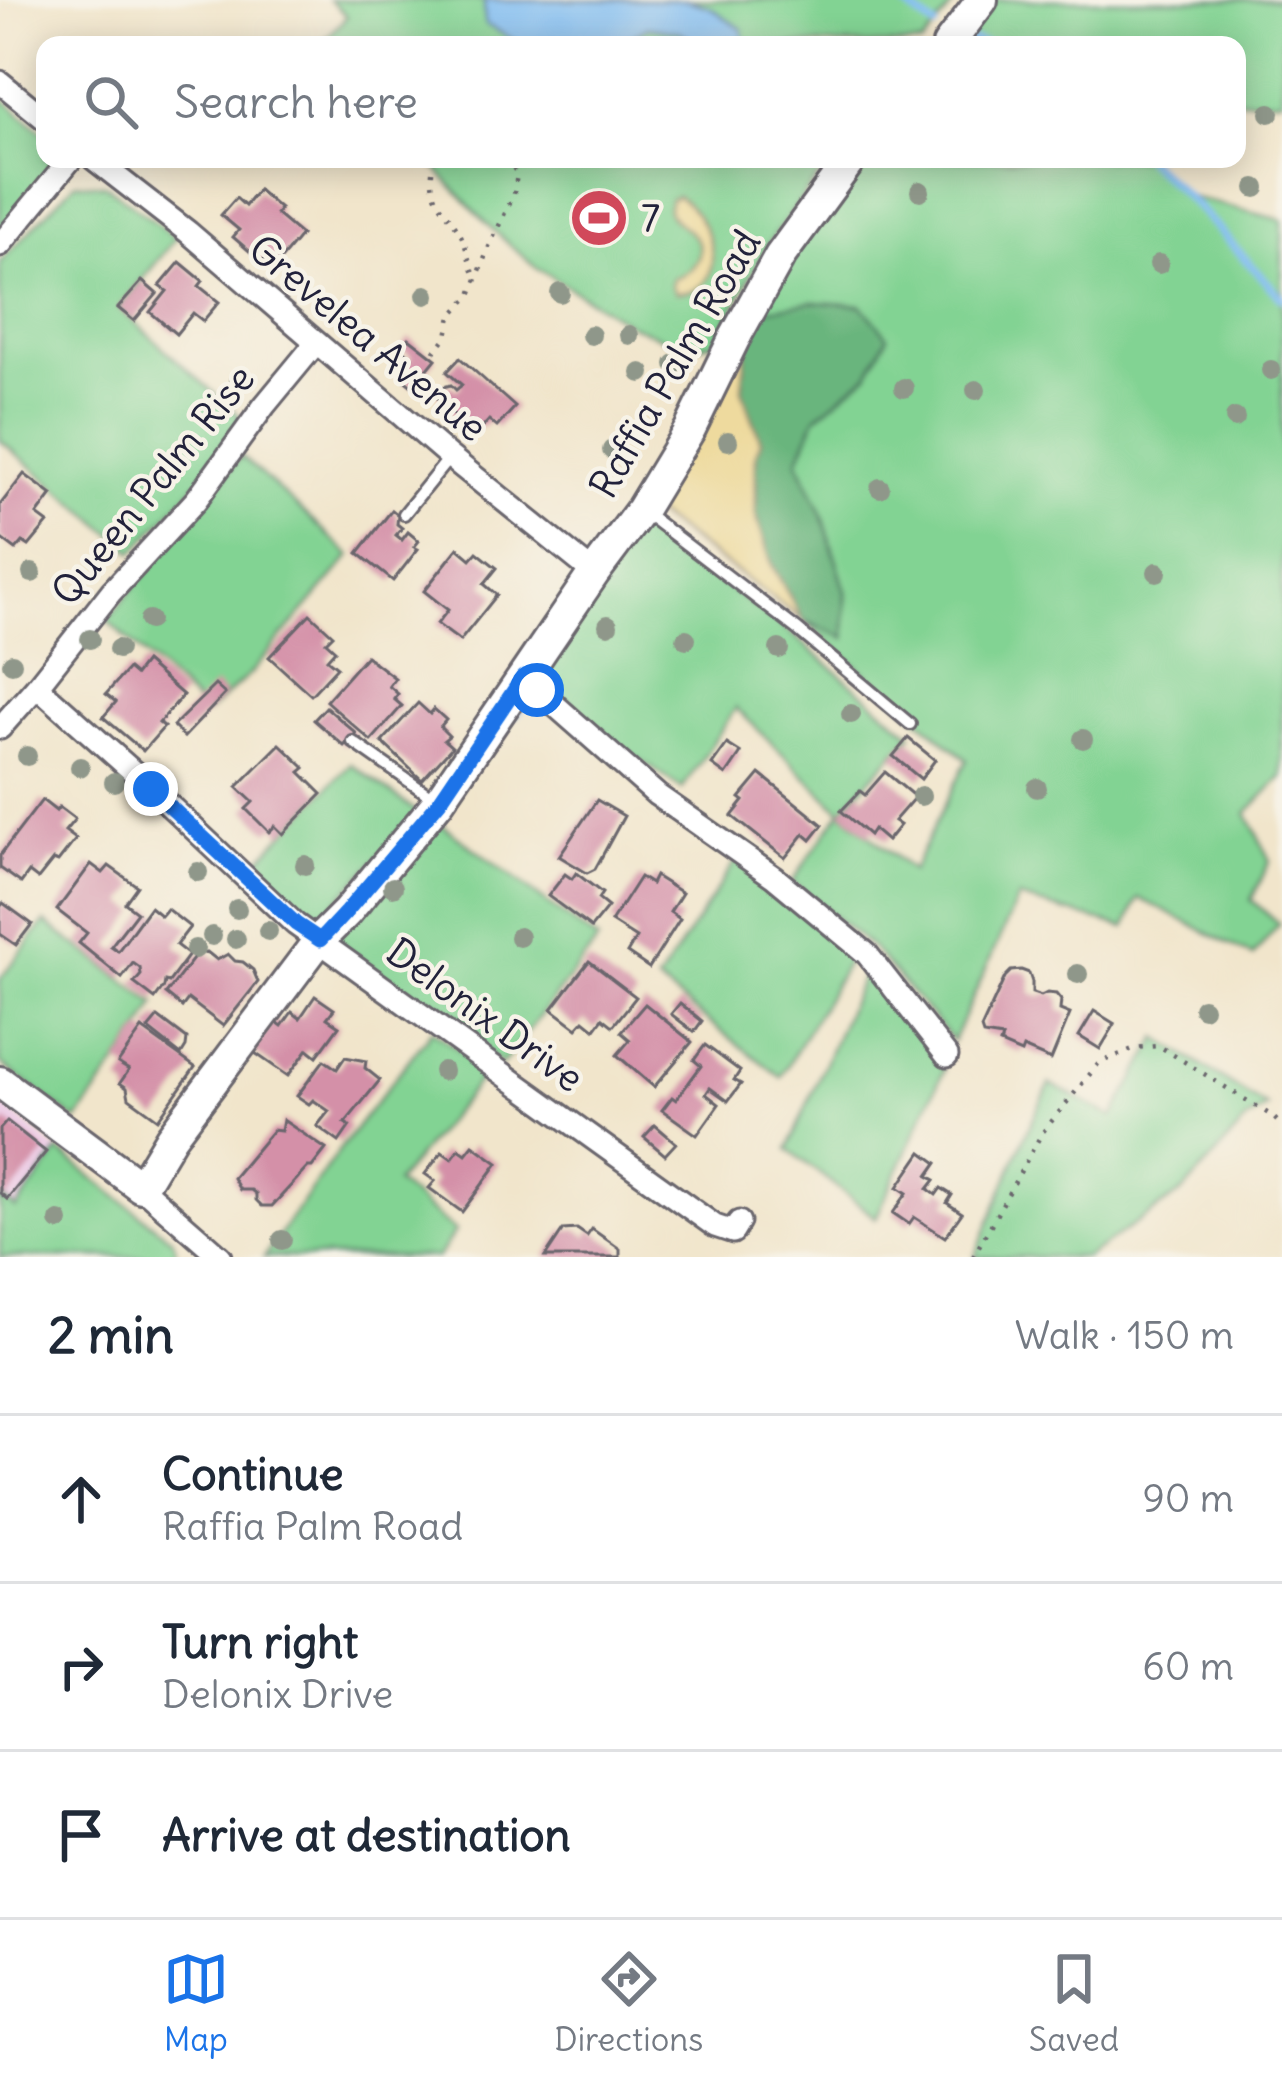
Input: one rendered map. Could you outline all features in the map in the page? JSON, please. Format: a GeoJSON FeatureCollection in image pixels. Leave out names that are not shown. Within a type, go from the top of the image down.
{"type":"FeatureCollection","features":[{"type":"Feature","properties":{"kind":"street"},"geometry":{"type":"LineString","coordinates":[[955,36],[982,0]]}},
{"type":"Feature","properties":{"kind":"street"},"geometry":{"type":"LineString","coordinates":[[0,82],[36,112]]}},
{"type":"Feature","properties":{"kind":"street"},"geometry":{"type":"LineString","coordinates":[[0,245],[64,168]]}},
{"type":"Feature","properties":{"kind":"street","name":"Grevelea Avenue"},"geometry":{"type":"LineString","coordinates":[[106,168],[594,573]]}},
{"type":"Feature","properties":{"kind":"street","name":"Raffia Palm Road"},"geometry":{"type":"LineString","coordinates":[[141,1187],[172,1137],[320,940],[439,802],[641,510],[690,429],[779,256],[843,168]]}},
{"type":"Feature","properties":{"kind":"street","name":"Queen Palm Rise"},"geometry":{"type":"LineString","coordinates":[[0,728],[111,592],[196,500],[316,343]]}},
{"type":"Feature","properties":{"kind":"street"},"geometry":{"type":"LineString","coordinates":[[523,677],[657,795],[774,877],[867,954],[947,1056]]}},
{"type":"Feature","properties":{"kind":"street","name":"Delonix Drive"},"geometry":{"type":"LineString","coordinates":[[37,686],[296,924],[715,1226],[733,1232],[739,1222]]}},
{"type":"Feature","properties":{"kind":"street"},"geometry":{"type":"LineString","coordinates":[[0,1082],[141,1187],[208,1253]]}},
{"type":"Feature","properties":{"kind":"lane"},"geometry":{"type":"LineString","coordinates":[[404,514],[450,457]]}},
{"type":"Feature","properties":{"kind":"lane"},"geometry":{"type":"LineString","coordinates":[[641,510],[798,630],[910,724]]}},
{"type":"Feature","properties":{"kind":"lane"},"geometry":{"type":"LineString","coordinates":[[353,742],[439,802]]}},
{"type":"Feature","properties":{"kind":"path"},"geometry":{"type":"LineString","coordinates":[[432,168],[432,191],[462,235],[476,277]]}},
{"type":"Feature","properties":{"kind":"path"},"geometry":{"type":"LineString","coordinates":[[434,352],[447,336],[451,316],[471,295],[514,194],[514,168]]}},
{"type":"Feature","properties":{"kind":"path"},"geometry":{"type":"LineString","coordinates":[[973,1257],[1042,1133],[1099,1063],[1136,1048],[1159,1046],[1282,1126]]}},
{"type":"Feature","properties":{"kind":"shaded area"},"geometry":{"type":"Polygon","coordinates":[[[0,1102],[59,1151],[15,1210],[0,1197],[0,1102]]]}},
{"type":"Feature","properties":{"kind":"green space"},"geometry":{"type":"Polygon","coordinates":[[[329,0],[957,0],[929,36],[328,36],[347,16],[329,0]]]}},
{"type":"Feature","properties":{"kind":"green space"},"geometry":{"type":"Polygon","coordinates":[[[991,0],[1282,0],[1282,99],[1246,100],[1246,36],[965,36],[991,0]]]}},
{"type":"Feature","properties":{"kind":"green space"},"geometry":{"type":"Polygon","coordinates":[[[0,96],[36,126],[36,168],[54,168],[0,239],[0,96]]]}},
{"type":"Feature","properties":{"kind":"green space"},"geometry":{"type":"Polygon","coordinates":[[[435,168],[825,168],[767,245],[716,342],[687,348],[631,325],[534,266],[435,168]]]}},
{"type":"Feature","properties":{"kind":"green space"},"geometry":{"type":"Polygon","coordinates":[[[852,168],[1156,168],[1186,196],[1282,220],[1282,777],[1247,813],[1270,861],[1251,900],[1279,924],[1253,956],[1139,898],[1125,928],[1018,898],[953,1041],[872,948],[792,882],[841,811],[912,871],[967,760],[803,620],[845,637],[846,592],[822,514],[798,461],[816,417],[868,374],[750,312],[852,168]]]}},
{"type":"Feature","properties":{"kind":"green space"},"geometry":{"type":"Polygon","coordinates":[[[76,182],[106,185],[176,238],[119,308],[243,419],[200,480],[134,552],[0,440],[0,262],[76,182]]]}},
{"type":"Feature","properties":{"kind":"green space"},"geometry":{"type":"Polygon","coordinates":[[[812,302],[861,305],[888,336],[868,374],[816,417],[798,461],[822,514],[846,592],[845,638],[803,620],[772,565],[756,514],[756,454],[742,390],[750,312],[812,302]]]}},
{"type":"Feature","properties":{"kind":"green space"},"geometry":{"type":"Polygon","coordinates":[[[241,456],[351,556],[252,672],[207,713],[107,620],[241,456]]]}},
{"type":"Feature","properties":{"kind":"green space"},"geometry":{"type":"Polygon","coordinates":[[[636,523],[786,629],[912,734],[841,811],[736,708],[682,789],[559,704],[540,683],[540,673],[636,523]]]}},
{"type":"Feature","properties":{"kind":"green space"},"geometry":{"type":"Polygon","coordinates":[[[351,764],[420,814],[316,923],[304,921],[247,872],[351,764]]]}},
{"type":"Feature","properties":{"kind":"green space"},"geometry":{"type":"Polygon","coordinates":[[[437,821],[598,941],[502,1065],[329,936],[437,821]]]}},
{"type":"Feature","properties":{"kind":"green space"},"geometry":{"type":"Polygon","coordinates":[[[737,859],[853,952],[781,1077],[657,982],[737,859]]]}},
{"type":"Feature","properties":{"kind":"green space"},"geometry":{"type":"Polygon","coordinates":[[[45,922],[156,1004],[77,1121],[0,1063],[0,979],[45,922]]]}},
{"type":"Feature","properties":{"kind":"green space"},"geometry":{"type":"Polygon","coordinates":[[[867,965],[944,1070],[876,1218],[788,1149],[867,965]]]}},
{"type":"Feature","properties":{"kind":"green space"},"geometry":{"type":"Polygon","coordinates":[[[432,1030],[487,1071],[396,1183],[455,1231],[438,1257],[264,1257],[340,1149],[432,1030]]]}},
{"type":"Feature","properties":{"kind":"green space"},"geometry":{"type":"Polygon","coordinates":[[[1158,1038],[1267,1107],[1247,1120],[1183,1192],[1086,1257],[975,1257],[1050,1084],[1113,1117],[1158,1038]]]}},
{"type":"Feature","properties":{"kind":"green space"},"geometry":{"type":"Polygon","coordinates":[[[59,1151],[169,1236],[174,1257],[0,1257],[0,1197],[16,1209],[59,1151]]]}},
{"type":"Feature","properties":{"kind":"sand"},"geometry":{"type":"Polygon","coordinates":[[[677,196],[700,220],[712,252],[706,281],[694,290],[676,293],[673,278],[692,267],[699,256],[698,242],[668,211],[671,198],[677,196]]]}},
{"type":"Feature","properties":{"kind":"sand"},"geometry":{"type":"Polygon","coordinates":[[[750,312],[742,389],[761,441],[756,454],[756,514],[772,565],[803,620],[648,509],[750,312]]]}},
{"type":"Feature","properties":{"kind":"water"},"geometry":{"type":"Polygon","coordinates":[[[484,0],[686,0],[710,7],[742,29],[744,36],[686,36],[648,27],[632,36],[507,36],[485,24],[484,0]]]}},
{"type":"Feature","properties":{"kind":"building"},"geometry":{"type":"Polygon","coordinates":[[[258,190],[301,235],[278,263],[268,255],[262,262],[233,237],[239,230],[221,215],[236,198],[245,206],[258,190]]]}},
{"type":"Feature","properties":{"kind":"building"},"geometry":{"type":"Polygon","coordinates":[[[180,262],[219,302],[203,321],[193,313],[176,334],[150,312],[167,291],[160,286],[180,262]]]}},
{"type":"Feature","properties":{"kind":"building"},"geometry":{"type":"Polygon","coordinates":[[[142,281],[157,294],[134,321],[118,308],[142,281]]]}},
{"type":"Feature","properties":{"kind":"building"},"geometry":{"type":"Polygon","coordinates":[[[409,338],[436,359],[413,387],[404,380],[409,373],[403,367],[412,357],[401,348],[409,338]]]}},
{"type":"Feature","properties":{"kind":"building"},"geometry":{"type":"Polygon","coordinates":[[[460,358],[515,407],[497,427],[489,420],[470,431],[438,399],[443,387],[451,385],[456,390],[462,385],[447,372],[460,358]]]}},
{"type":"Feature","properties":{"kind":"building"},"geometry":{"type":"Polygon","coordinates":[[[24,474],[52,495],[37,515],[48,523],[29,546],[23,542],[16,550],[0,538],[0,505],[24,474]]]}},
{"type":"Feature","properties":{"kind":"building"},"geometry":{"type":"Polygon","coordinates":[[[392,510],[402,528],[396,535],[402,540],[408,532],[419,541],[393,581],[358,553],[392,510]]]}},
{"type":"Feature","properties":{"kind":"building"},"geometry":{"type":"Polygon","coordinates":[[[458,548],[471,559],[477,552],[497,568],[484,584],[497,595],[460,641],[437,624],[448,610],[424,591],[458,548]]]}},
{"type":"Feature","properties":{"kind":"building"},"geometry":{"type":"Polygon","coordinates":[[[310,614],[333,635],[326,642],[335,650],[327,659],[337,667],[311,695],[269,657],[310,614]]]}},
{"type":"Feature","properties":{"kind":"building"},"geometry":{"type":"Polygon","coordinates":[[[366,656],[395,678],[389,686],[402,706],[371,741],[326,701],[366,656]]]}},
{"type":"Feature","properties":{"kind":"building"},"geometry":{"type":"Polygon","coordinates":[[[145,662],[183,695],[143,751],[103,717],[116,702],[106,694],[128,669],[135,675],[145,662]]]}},
{"type":"Feature","properties":{"kind":"building"},"geometry":{"type":"Polygon","coordinates":[[[215,685],[225,694],[184,737],[173,726],[215,685]]]}},
{"type":"Feature","properties":{"kind":"building"},"geometry":{"type":"Polygon","coordinates":[[[418,703],[446,720],[440,727],[452,747],[422,780],[382,742],[418,703]]]}},
{"type":"Feature","properties":{"kind":"building"},"geometry":{"type":"Polygon","coordinates":[[[326,707],[356,733],[344,746],[314,720],[326,707]]]}},
{"type":"Feature","properties":{"kind":"building"},"geometry":{"type":"Polygon","coordinates":[[[908,738],[935,760],[921,779],[893,756],[908,738]]]}},
{"type":"Feature","properties":{"kind":"building"},"geometry":{"type":"Polygon","coordinates":[[[280,744],[305,768],[300,772],[322,794],[283,834],[275,826],[269,832],[246,809],[253,802],[237,787],[280,744]]]}},
{"type":"Feature","properties":{"kind":"building"},"geometry":{"type":"Polygon","coordinates":[[[727,744],[741,753],[726,775],[712,765],[727,744]]]}},
{"type":"Feature","properties":{"kind":"building"},"geometry":{"type":"Polygon","coordinates":[[[885,772],[915,797],[894,821],[900,825],[887,841],[873,829],[869,835],[841,811],[860,791],[865,795],[885,772]]]}},
{"type":"Feature","properties":{"kind":"building"},"geometry":{"type":"Polygon","coordinates":[[[760,774],[823,825],[811,840],[804,834],[785,858],[732,816],[760,774]]]}},
{"type":"Feature","properties":{"kind":"building"},"geometry":{"type":"Polygon","coordinates":[[[42,800],[75,819],[65,831],[76,839],[38,879],[29,872],[21,883],[0,868],[0,855],[42,800]]]}},
{"type":"Feature","properties":{"kind":"building"},"geometry":{"type":"Polygon","coordinates":[[[597,800],[624,816],[595,869],[587,873],[559,856],[597,800]]]}},
{"type":"Feature","properties":{"kind":"building"},"geometry":{"type":"Polygon","coordinates":[[[91,864],[103,873],[109,866],[137,886],[125,903],[137,912],[111,946],[118,951],[150,907],[161,916],[167,909],[190,927],[176,945],[189,955],[155,999],[134,983],[140,968],[133,963],[122,978],[79,943],[87,933],[57,910],[91,864]]]}},
{"type":"Feature","properties":{"kind":"building"},"geometry":{"type":"Polygon","coordinates":[[[576,873],[602,893],[598,899],[608,907],[591,928],[548,896],[565,874],[572,879],[576,873]]]}},
{"type":"Feature","properties":{"kind":"building"},"geometry":{"type":"Polygon","coordinates":[[[655,876],[682,893],[670,912],[680,919],[649,968],[627,953],[636,938],[611,922],[640,877],[651,884],[655,876]]]}},
{"type":"Feature","properties":{"kind":"building"},"geometry":{"type":"Polygon","coordinates":[[[3,903],[32,924],[16,945],[0,934],[3,903]]]}},
{"type":"Feature","properties":{"kind":"building"},"geometry":{"type":"Polygon","coordinates":[[[207,952],[217,960],[228,954],[243,962],[258,982],[223,1026],[188,999],[182,1007],[166,994],[196,955],[207,952]]]}},
{"type":"Feature","properties":{"kind":"building"},"geometry":{"type":"Polygon","coordinates":[[[589,961],[636,997],[613,1026],[603,1018],[595,1029],[584,1020],[577,1028],[552,1009],[589,961]]]}},
{"type":"Feature","properties":{"kind":"building"},"geometry":{"type":"Polygon","coordinates":[[[1021,970],[1029,973],[1032,993],[1056,994],[1060,1010],[1070,1014],[1051,1060],[1000,1044],[1002,1038],[983,1035],[981,1029],[1005,977],[1021,970]]]}},
{"type":"Feature","properties":{"kind":"building"},"geometry":{"type":"Polygon","coordinates":[[[315,996],[334,1009],[327,1018],[339,1026],[317,1056],[308,1049],[288,1076],[252,1051],[274,1020],[282,1026],[292,1012],[300,1018],[315,996]]]}},
{"type":"Feature","properties":{"kind":"building"},"geometry":{"type":"Polygon","coordinates":[[[680,1003],[702,1021],[694,1032],[671,1014],[680,1003]]]}},
{"type":"Feature","properties":{"kind":"building"},"geometry":{"type":"Polygon","coordinates":[[[645,1004],[692,1042],[654,1087],[617,1055],[630,1040],[621,1032],[645,1004]]]}},
{"type":"Feature","properties":{"kind":"building"},"geometry":{"type":"Polygon","coordinates":[[[1094,1011],[1115,1024],[1100,1049],[1079,1036],[1094,1011]]]}},
{"type":"Feature","properties":{"kind":"building"},"geometry":{"type":"Polygon","coordinates":[[[158,1017],[187,1039],[181,1055],[148,1029],[158,1017]]]}},
{"type":"Feature","properties":{"kind":"building"},"geometry":{"type":"Polygon","coordinates":[[[142,1029],[195,1067],[158,1119],[129,1098],[120,1083],[129,1070],[118,1063],[142,1029]]]}},
{"type":"Feature","properties":{"kind":"building"},"geometry":{"type":"Polygon","coordinates":[[[705,1045],[740,1071],[734,1080],[741,1084],[728,1101],[710,1088],[706,1094],[719,1104],[697,1135],[662,1110],[672,1097],[676,1100],[701,1066],[694,1060],[705,1045]]]}},
{"type":"Feature","properties":{"kind":"building"},"geometry":{"type":"Polygon","coordinates":[[[345,1057],[366,1061],[365,1068],[380,1080],[345,1123],[350,1126],[339,1142],[317,1126],[329,1111],[297,1096],[324,1060],[337,1069],[345,1057]]]}},
{"type":"Feature","properties":{"kind":"building"},"geometry":{"type":"Polygon","coordinates":[[[283,1120],[326,1149],[272,1206],[262,1206],[256,1194],[240,1190],[233,1178],[273,1130],[281,1131],[283,1120]]]}},
{"type":"Feature","properties":{"kind":"building"},"geometry":{"type":"Polygon","coordinates":[[[7,1121],[46,1152],[7,1199],[0,1193],[0,1129],[7,1121]]]}},
{"type":"Feature","properties":{"kind":"building"},"geometry":{"type":"Polygon","coordinates":[[[655,1125],[676,1143],[665,1155],[644,1137],[655,1125]]]}},
{"type":"Feature","properties":{"kind":"building"},"geometry":{"type":"Polygon","coordinates":[[[473,1145],[498,1163],[462,1212],[429,1188],[435,1181],[425,1174],[442,1152],[452,1159],[459,1149],[466,1154],[473,1145]]]}},
{"type":"Feature","properties":{"kind":"building"},"geometry":{"type":"Polygon","coordinates":[[[922,1152],[937,1163],[928,1176],[935,1180],[928,1189],[936,1195],[941,1188],[952,1195],[947,1203],[962,1213],[945,1237],[914,1217],[909,1224],[893,1213],[907,1193],[898,1187],[922,1152]]]}},
{"type":"Feature","properties":{"kind":"building"},"geometry":{"type":"Polygon","coordinates":[[[577,1229],[587,1236],[592,1229],[620,1249],[620,1257],[545,1257],[563,1230],[577,1229]]]}},
{"type":"Feature","properties":{"kind":"waterway"},"geometry":{"type":"LineString","coordinates":[[899,0],[935,27]]}},
{"type":"Feature","properties":{"kind":"waterway"},"geometry":{"type":"LineString","coordinates":[[1156,168],[1282,298]]}},
{"type":"Feature","properties":{"kind":"waterway"},"geometry":{"type":"LineString","coordinates":[[515,715],[529,697]]}},
{"type":"Feature","properties":{"kind":"place","name":"7"},"geometry":{"type":"Point","coordinates":[599,218]}},
{"type":"Feature","properties":{"kind":"route"},"geometry":{"type":"LineString","coordinates":[[151,789],[296,924],[320,940],[439,802],[523,677],[537,690]]}}]}
